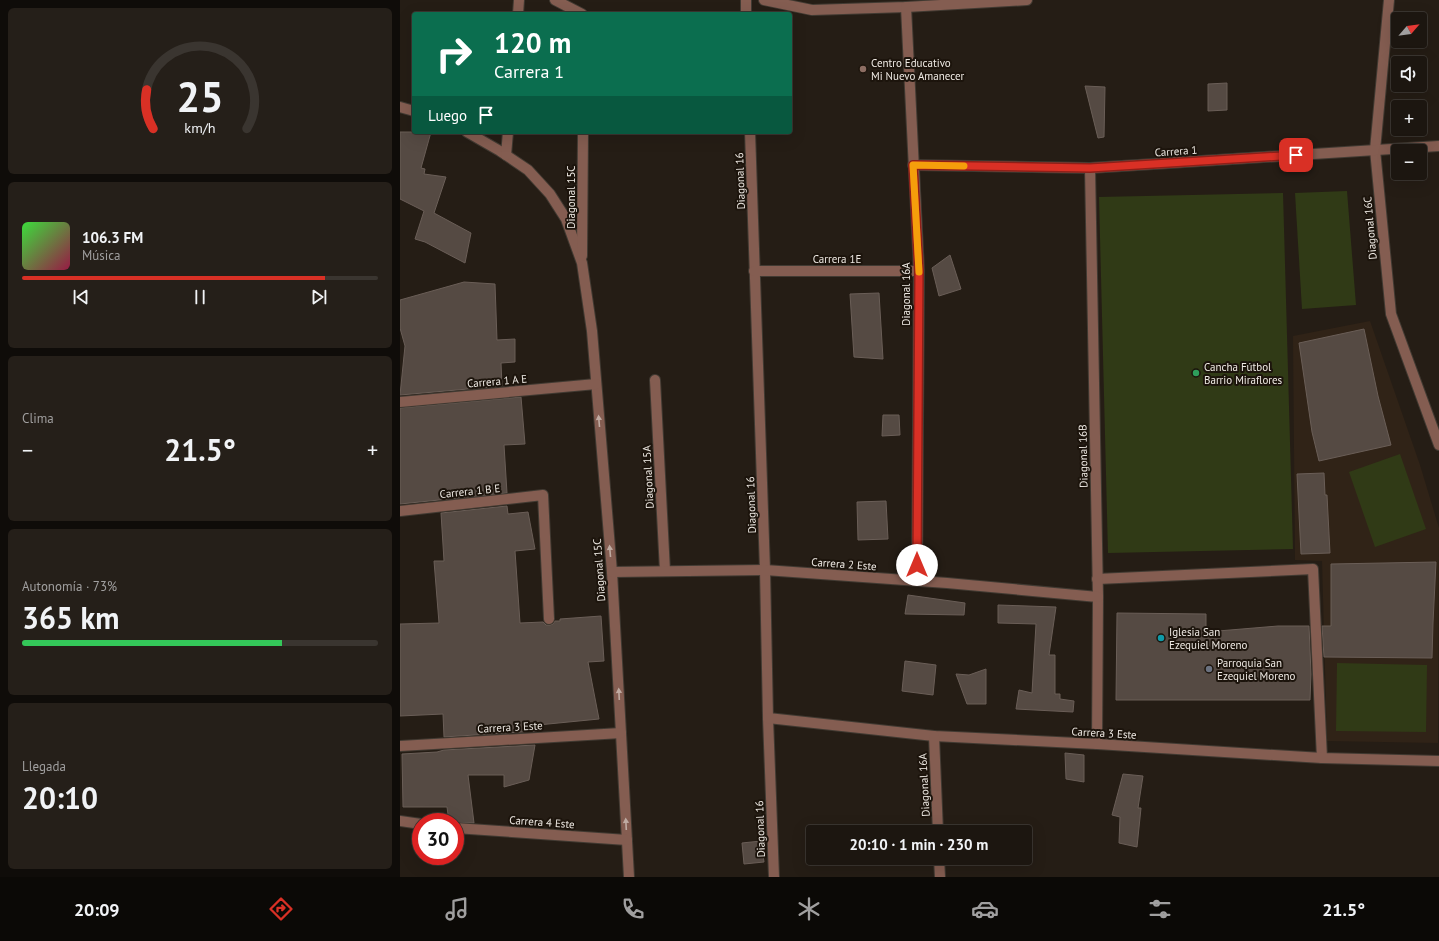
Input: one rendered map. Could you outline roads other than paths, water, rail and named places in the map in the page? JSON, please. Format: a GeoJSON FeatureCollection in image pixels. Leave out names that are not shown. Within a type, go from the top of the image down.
{"type":"FeatureCollection","features":[{"type":"Feature","properties":{"kind":"street"},"geometry":{"type":"LineString","coordinates":[[518,12],[519,0]]}},
{"type":"Feature","properties":{"kind":"street"},"geometry":{"type":"LineString","coordinates":[[555,0],[578,12]]}},
{"type":"Feature","properties":{"kind":"street"},"geometry":{"type":"LineString","coordinates":[[746,0],[746,12]]}},
{"type":"Feature","properties":{"kind":"street"},"geometry":{"type":"LineString","coordinates":[[764,0],[812,10],[906,7],[1027,0]]}},
{"type":"Feature","properties":{"kind":"street","name":"Diagonal 16C"},"geometry":{"type":"LineString","coordinates":[[1389,0],[1375,150],[1391,314],[1439,445]]}},
{"type":"Feature","properties":{"kind":"street","name":"Diagonal 16A"},"geometry":{"type":"LineString","coordinates":[[906,7],[919,271],[917,581]]}},
{"type":"Feature","properties":{"kind":"street"},"geometry":{"type":"LineString","coordinates":[[400,106],[412,110]]}},
{"type":"Feature","properties":{"kind":"street"},"geometry":{"type":"LineString","coordinates":[[470,134],[503,153],[508,134]]}},
{"type":"Feature","properties":{"kind":"street","name":"Diagonal 15C"},"geometry":{"type":"LineString","coordinates":[[583,134],[582,263],[592,331],[612,572],[629,877]]}},
{"type":"Feature","properties":{"kind":"street","name":"Diagonal 16"},"geometry":{"type":"LineString","coordinates":[[750,134],[774,877]]}},
{"type":"Feature","properties":{"kind":"street","name":"Carrera 1"},"geometry":{"type":"LineString","coordinates":[[913,165],[1090,168],[1439,146]]}},
{"type":"Feature","properties":{"kind":"street","name":"Diagonal 15C"},"geometry":{"type":"LineString","coordinates":[[503,153],[528,170],[550,194],[566,219],[582,263]]}},
{"type":"Feature","properties":{"kind":"street","name":"Diagonal 16B"},"geometry":{"type":"LineString","coordinates":[[1090,168],[1098,597],[1097,744]]}},
{"type":"Feature","properties":{"kind":"street","name":"Carrera 1E"},"geometry":{"type":"LineString","coordinates":[[754,271],[919,271]]}},
{"type":"Feature","properties":{"kind":"street","name":"Diagonal 15A"},"geometry":{"type":"LineString","coordinates":[[655,380],[666,572]]}},
{"type":"Feature","properties":{"kind":"street","name":"Carrera 1 A E"},"geometry":{"type":"LineString","coordinates":[[400,402],[596,384]]}},
{"type":"Feature","properties":{"kind":"street","name":"Carrera 1 B E"},"geometry":{"type":"LineString","coordinates":[[400,511],[543,495],[549,619]]}},
{"type":"Feature","properties":{"kind":"street"},"geometry":{"type":"LineString","coordinates":[[1097,578],[1313,568],[1322,758]]}},
{"type":"Feature","properties":{"kind":"street","name":"Carrera 2 Este"},"geometry":{"type":"LineString","coordinates":[[612,572],[765,570],[917,581],[1098,597]]}},
{"type":"Feature","properties":{"kind":"street","name":"Carrera 3 Este"},"geometry":{"type":"LineString","coordinates":[[768,718],[934,736],[1097,744],[1322,758],[1439,762]]}},
{"type":"Feature","properties":{"kind":"street","name":"Carrera 3 Este"},"geometry":{"type":"LineString","coordinates":[[400,746],[621,733]]}},
{"type":"Feature","properties":{"kind":"street","name":"Diagonal 16A"},"geometry":{"type":"LineString","coordinates":[[934,736],[938,825]]}},
{"type":"Feature","properties":{"kind":"street"},"geometry":{"type":"LineString","coordinates":[[400,821],[412,823]]}},
{"type":"Feature","properties":{"kind":"street","name":"Carrera 4 Este"},"geometry":{"type":"LineString","coordinates":[[464,829],[627,840]]}},
{"type":"Feature","properties":{"kind":"street"},"geometry":{"type":"LineString","coordinates":[[939,865],[940,877]]}},
{"type":"Feature","properties":{"kind":"place","name":"Centro Educativo Mi Nuevo Amanecer"},"geometry":{"type":"Point","coordinates":[863,69]}},
{"type":"Feature","properties":{"kind":"place","name":"Cancha Fútbol Barrio Miraflores"},"geometry":{"type":"Point","coordinates":[1196,373]}},
{"type":"Feature","properties":{"kind":"place","name":"Iglesia San Ezequiel Moreno"},"geometry":{"type":"Point","coordinates":[1161,638]}},
{"type":"Feature","properties":{"kind":"place","name":"Parroquia San Ezequiel Moreno"},"geometry":{"type":"Point","coordinates":[1209,669]}}]}
